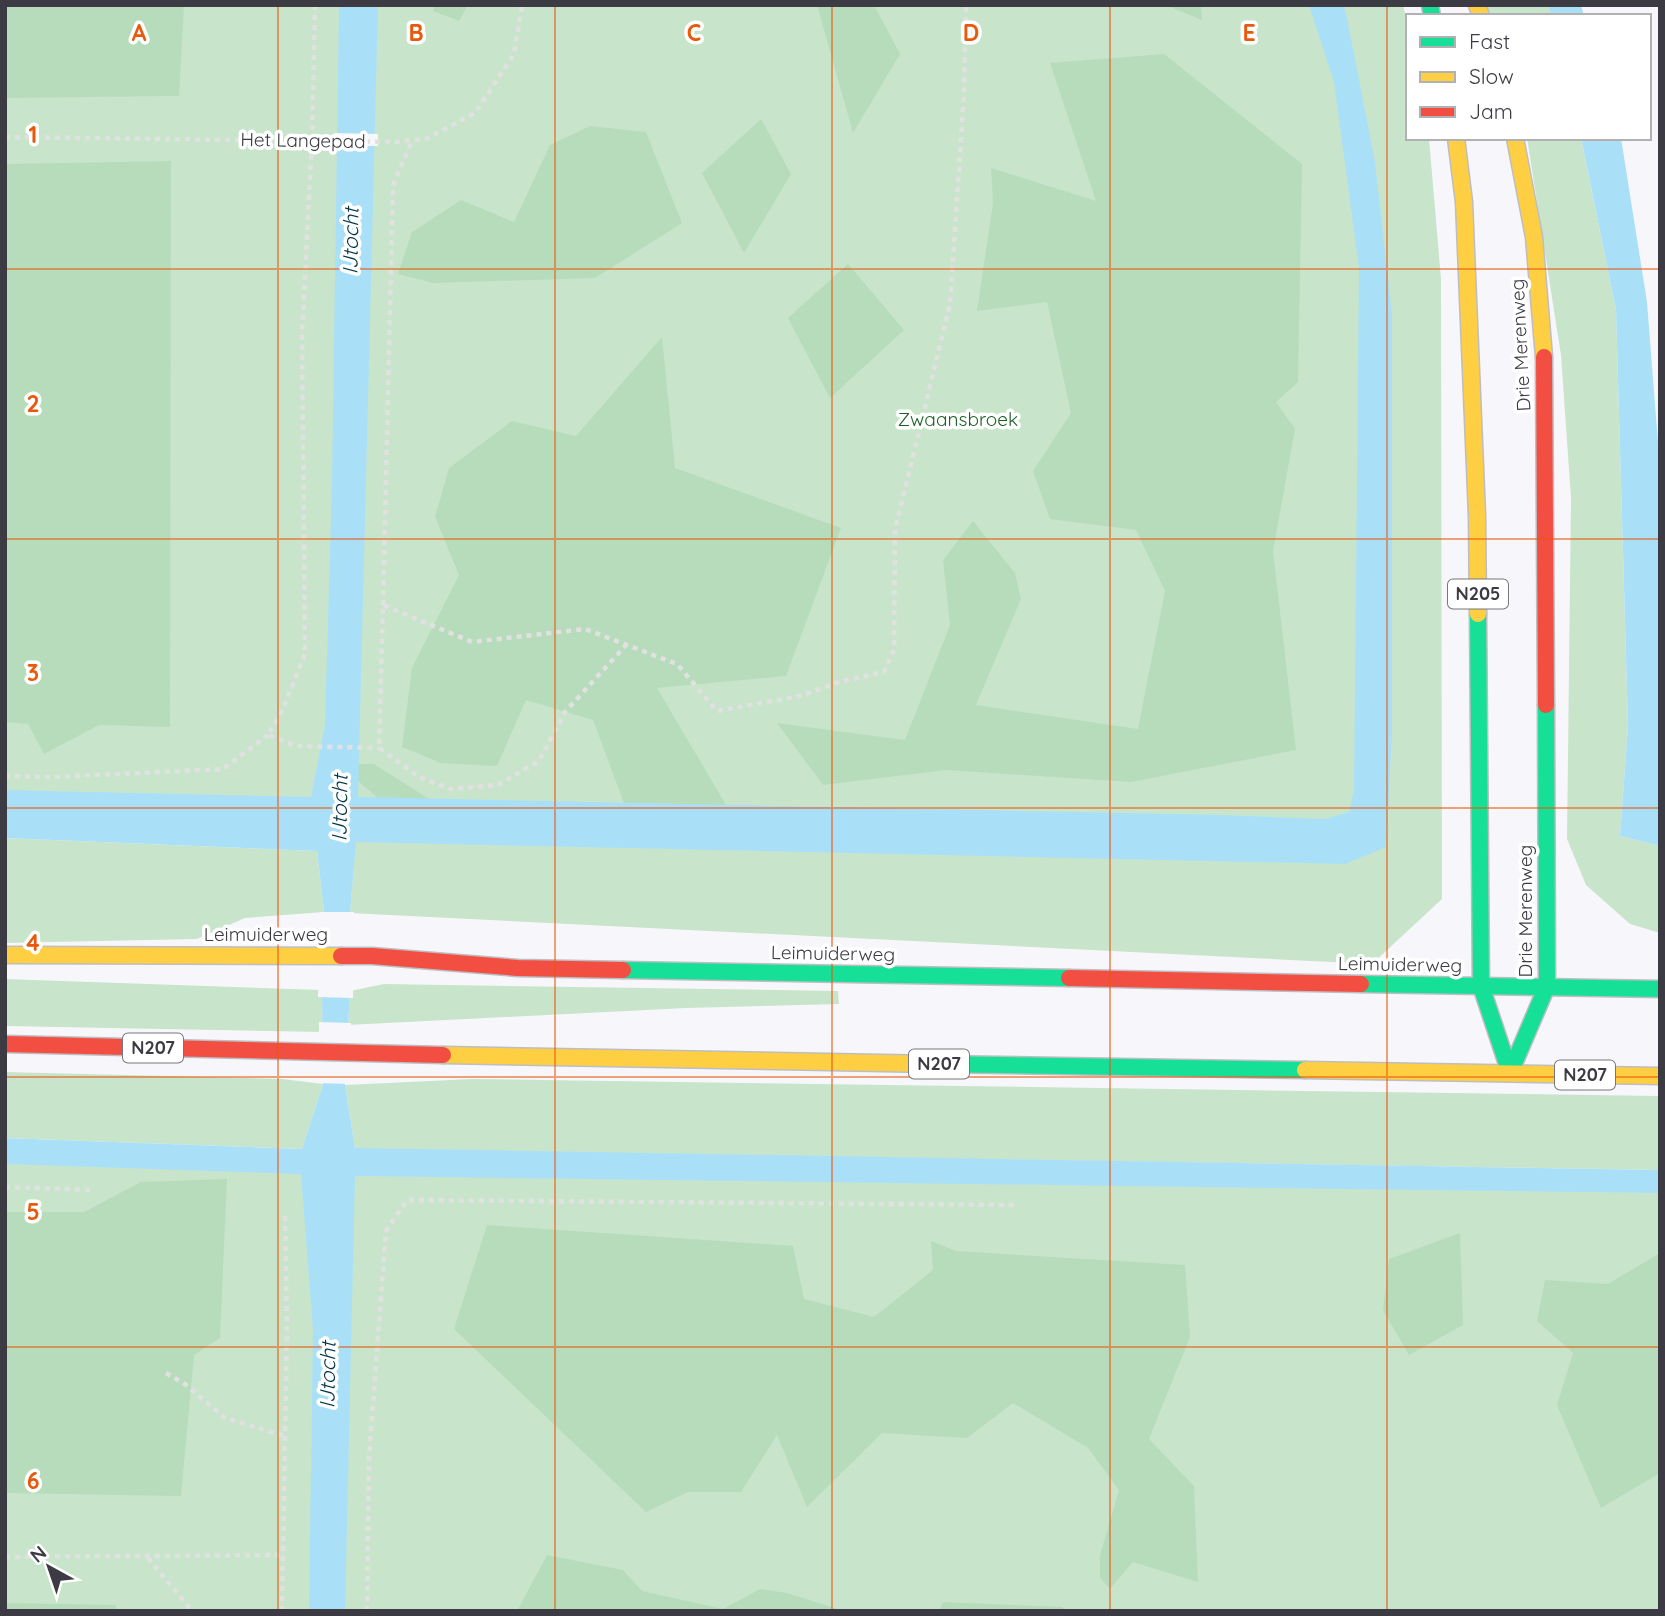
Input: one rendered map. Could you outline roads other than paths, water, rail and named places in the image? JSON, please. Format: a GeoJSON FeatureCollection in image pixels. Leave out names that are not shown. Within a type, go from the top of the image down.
{"type":"FeatureCollection","features":[{"type":"Feature","properties":{"kind":"main road","name":"N205"},"geometry":{"type":"LineString","coordinates":[[1456,140],[1464,202],[1477,515],[1480,986],[1510,1073]]}},
{"type":"Feature","properties":{"kind":"main road","name":"Drie Merenweg"},"geometry":{"type":"LineString","coordinates":[[1510,1073],[1547,986],[1545,401],[1539,281],[1525,175],[1516,140]]}},
{"type":"Feature","properties":{"kind":"main road","name":"Leimuiderweg"},"geometry":{"type":"LineString","coordinates":[[5,955],[299,954],[372,956],[518,968],[1660,989]]}},
{"type":"Feature","properties":{"kind":"main road","name":"N207"},"geometry":{"type":"LineString","coordinates":[[5,1044],[367,1054],[1660,1076]]}},
{"type":"Feature","properties":{"kind":"water","name":"IJtocht"},"geometry":{"type":"Polygon","coordinates":[[[339,5],[378,5],[358,797],[1325,819],[1349,812],[1354,790],[1359,268],[1334,82],[1309,5],[1343,5],[1346,13],[1375,162],[1392,313],[1392,733],[1386,847],[1345,864],[356,842],[350,913],[350,991],[345,1085],[355,1148],[1660,1170],[1660,1193],[355,1176],[345,1611],[309,1611],[313,1329],[301,1174],[5,1164],[5,1138],[302,1149],[323,1084],[324,912],[317,851],[5,838],[5,790],[311,797],[325,725],[332,480],[339,5]]]}},
{"type":"Feature","properties":{"kind":"water"},"geometry":{"type":"Polygon","coordinates":[[[1548,5],[1581,5],[1583,14],[1550,14],[1548,5]]]}},
{"type":"Feature","properties":{"kind":"water"},"geometry":{"type":"Polygon","coordinates":[[[1581,140],[1621,140],[1647,302],[1660,468],[1660,846],[1620,836],[1628,726],[1616,310],[1581,140]]]}},
{"type":"Feature","properties":{"kind":"park label","name":"Zwaansbroek"},"geometry":{"type":"Point","coordinates":[958,419]}}]}
